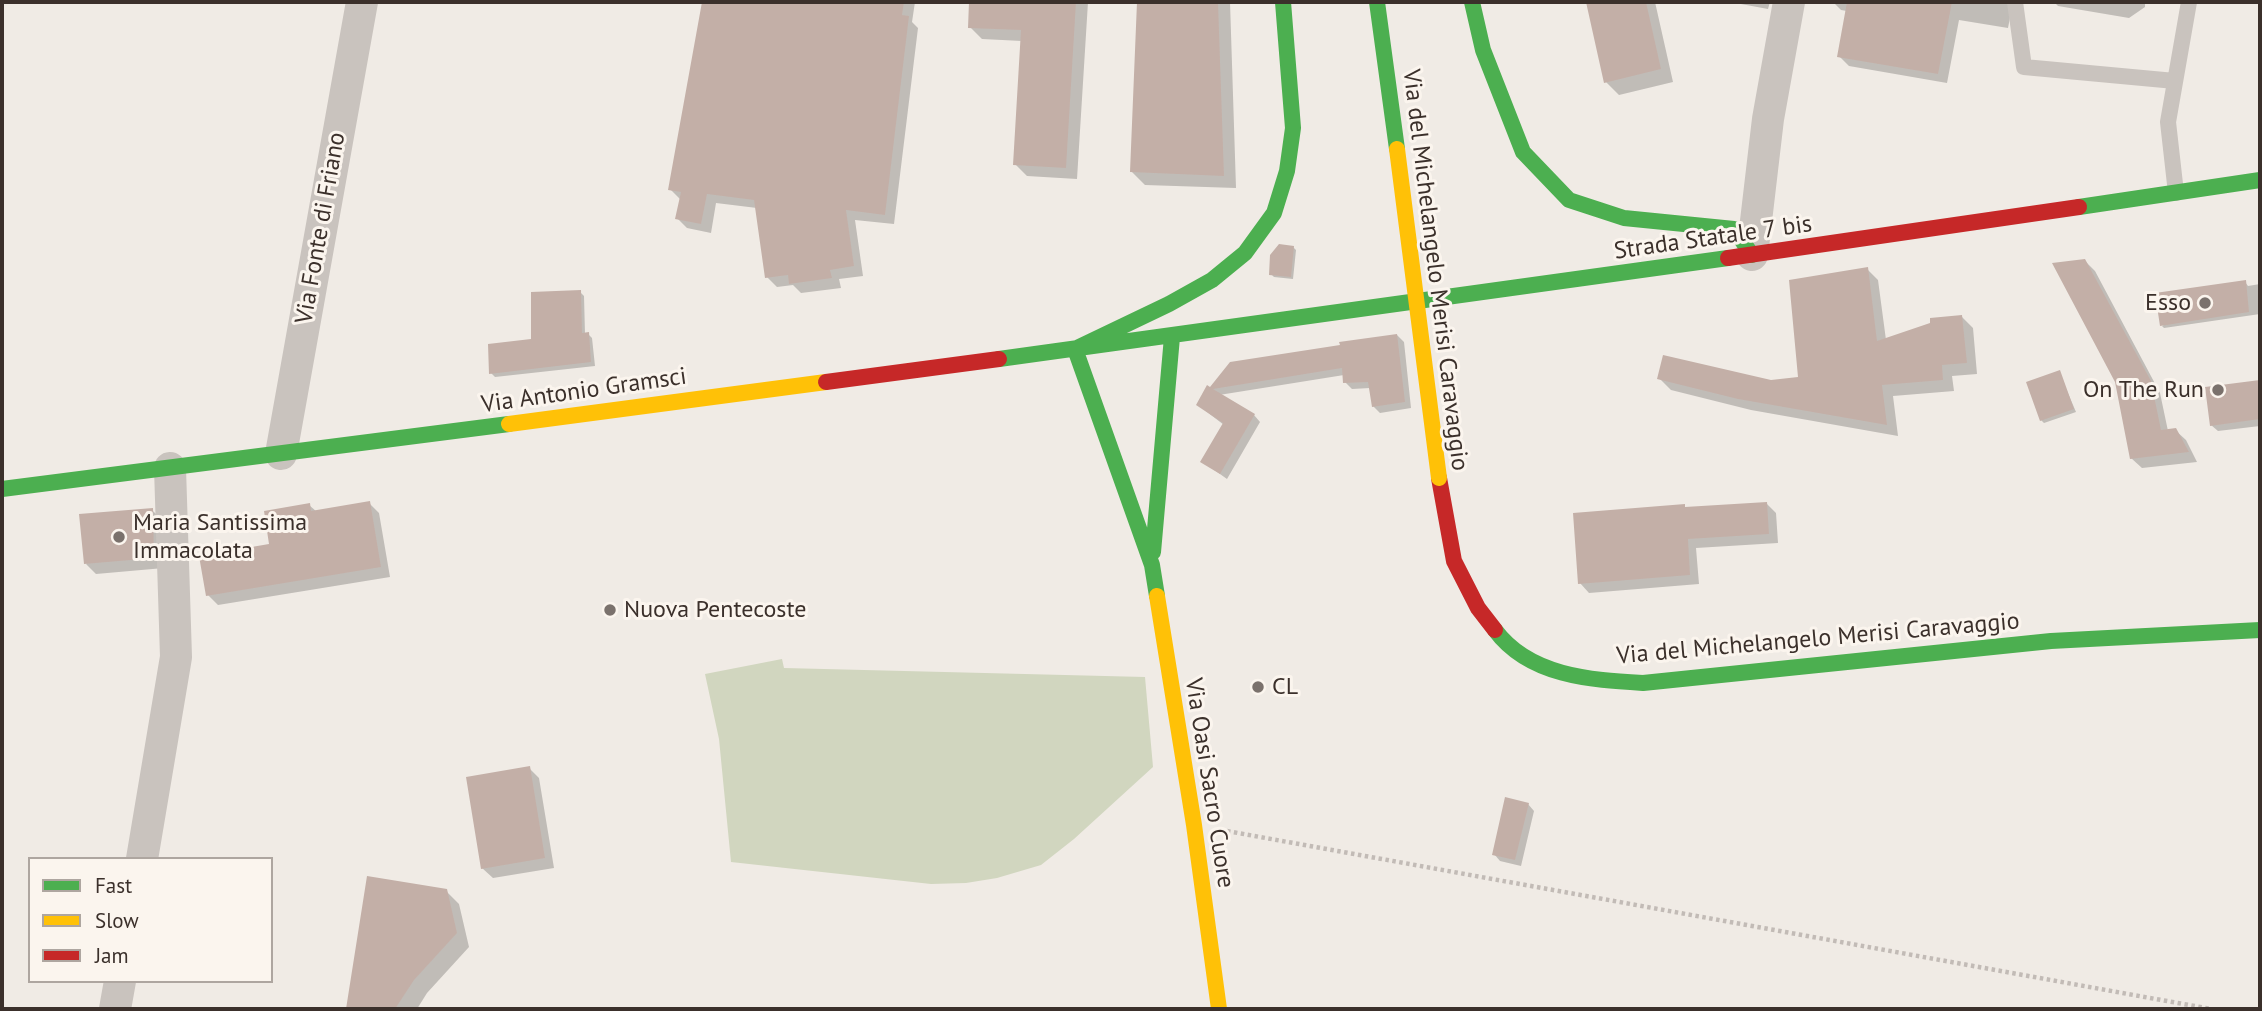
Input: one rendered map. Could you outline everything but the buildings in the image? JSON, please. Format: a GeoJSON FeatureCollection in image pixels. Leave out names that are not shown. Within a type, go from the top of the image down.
{"type":"FeatureCollection","features":[{"type":"Feature","properties":{"kind":"street","name":"Via Fonte di Friano"},"geometry":{"type":"LineString","coordinates":[[281,454],[362,2]]}},
{"type":"Feature","properties":{"kind":"street"},"geometry":{"type":"LineString","coordinates":[[1075,349],[1212,280],[1245,253],[1273,213],[1287,171],[1293,128],[1283,2]]}},
{"type":"Feature","properties":{"kind":"street","name":"Via del Michelangelo Merisi Caravaggio"},"geometry":{"type":"LineString","coordinates":[[1377,2],[1439,478],[1454,561],[1486,619],[1505,644],[1540,666],[1591,680],[1643,683],[2051,641],[2260,630]]}},
{"type":"Feature","properties":{"kind":"street"},"geometry":{"type":"LineString","coordinates":[[1472,2],[1483,50],[1523,152],[1569,200],[1624,218],[1734,229],[1752,256]]}},
{"type":"Feature","properties":{"kind":"street"},"geometry":{"type":"LineString","coordinates":[[1752,256],[1769,119],[1789,2]]}},
{"type":"Feature","properties":{"kind":"street","name":"Strada Statale 7 bis"},"geometry":{"type":"LineString","coordinates":[[1172,337],[1752,256],[2260,180]]}},
{"type":"Feature","properties":{"kind":"street","name":"Via Antonio Gramsci"},"geometry":{"type":"LineString","coordinates":[[2,489],[1172,337]]}},
{"type":"Feature","properties":{"kind":"street","name":"Via Oasi Sacro Cuore"},"geometry":{"type":"LineString","coordinates":[[1152,565],[1172,337]]}},
{"type":"Feature","properties":{"kind":"street","name":"Via Oasi Sacro Cuore"},"geometry":{"type":"LineString","coordinates":[[1075,349],[1152,565],[1194,825],[1219,1009]]}},
{"type":"Feature","properties":{"kind":"street"},"geometry":{"type":"LineString","coordinates":[[142,857],[176,657],[170,468]]}},
{"type":"Feature","properties":{"kind":"street"},"geometry":{"type":"LineString","coordinates":[[116,1009],[120,983]]}},
{"type":"Feature","properties":{"kind":"lane"},"geometry":{"type":"LineString","coordinates":[[2015,2],[2024,66],[2175,82]]}},
{"type":"Feature","properties":{"kind":"lane"},"geometry":{"type":"LineString","coordinates":[[2176,192],[2168,122],[2189,2]]}},
{"type":"Feature","properties":{"kind":"path"},"geometry":{"type":"LineString","coordinates":[[1194,825],[2211,1009]]}},
{"type":"Feature","properties":{"kind":"green space"},"geometry":{"type":"Polygon","coordinates":[[[782,659],[784,668],[1145,677],[1153,767],[1074,839],[1041,865],[997,878],[966,883],[931,884],[731,862],[719,739],[705,674],[782,659]]]}},
{"type":"Feature","properties":{"kind":"traffic: fast"},"geometry":{"type":"LineString","coordinates":[[1157,596],[1152,565],[1075,349],[1212,280],[1245,253],[1274,213],[1287,171],[1293,128],[1283,2]]}},
{"type":"Feature","properties":{"kind":"traffic: fast"},"geometry":{"type":"LineString","coordinates":[[1377,2],[1397,149]]}},
{"type":"Feature","properties":{"kind":"traffic: fast"},"geometry":{"type":"LineString","coordinates":[[1472,2],[1483,50],[1523,152],[1569,200],[1624,218],[1734,229],[1752,255]]}},
{"type":"Feature","properties":{"kind":"traffic: fast"},"geometry":{"type":"LineString","coordinates":[[2079,207],[2260,180]]}},
{"type":"Feature","properties":{"kind":"traffic: fast"},"geometry":{"type":"LineString","coordinates":[[999,359],[1728,258]]}},
{"type":"Feature","properties":{"kind":"traffic: fast"},"geometry":{"type":"LineString","coordinates":[[1153,552],[1172,337]]}},
{"type":"Feature","properties":{"kind":"traffic: fast"},"geometry":{"type":"LineString","coordinates":[[2,489],[509,424]]}},
{"type":"Feature","properties":{"kind":"traffic: fast"},"geometry":{"type":"LineString","coordinates":[[1495,630],[1525,657],[1562,673],[1643,683],[2051,641],[2260,630]]}},
{"type":"Feature","properties":{"kind":"traffic: slow"},"geometry":{"type":"LineString","coordinates":[[1397,149],[1439,478]]}},
{"type":"Feature","properties":{"kind":"traffic: slow"},"geometry":{"type":"LineString","coordinates":[[509,424],[826,382]]}},
{"type":"Feature","properties":{"kind":"traffic: slow"},"geometry":{"type":"LineString","coordinates":[[1157,596],[1194,825],[1219,1009]]}},
{"type":"Feature","properties":{"kind":"traffic: jam"},"geometry":{"type":"LineString","coordinates":[[1728,258],[2079,207]]}},
{"type":"Feature","properties":{"kind":"traffic: jam"},"geometry":{"type":"LineString","coordinates":[[826,382],[999,359]]}},
{"type":"Feature","properties":{"kind":"traffic: jam"},"geometry":{"type":"LineString","coordinates":[[1439,478],[1454,561],[1478,608],[1495,630]]}},
{"type":"Feature","properties":{"kind":"place","name":"Esso"},"geometry":{"type":"Point","coordinates":[2205,303]}},
{"type":"Feature","properties":{"kind":"place","name":"On The Run"},"geometry":{"type":"Point","coordinates":[2218,390]}},
{"type":"Feature","properties":{"kind":"place","name":"Maria Santissima Immacolata"},"geometry":{"type":"Point","coordinates":[119,537]}},
{"type":"Feature","properties":{"kind":"place","name":"Nuova Pentecoste"},"geometry":{"type":"Point","coordinates":[610,610]}},
{"type":"Feature","properties":{"kind":"place","name":"CL"},"geometry":{"type":"Point","coordinates":[1258,687]}}]}
